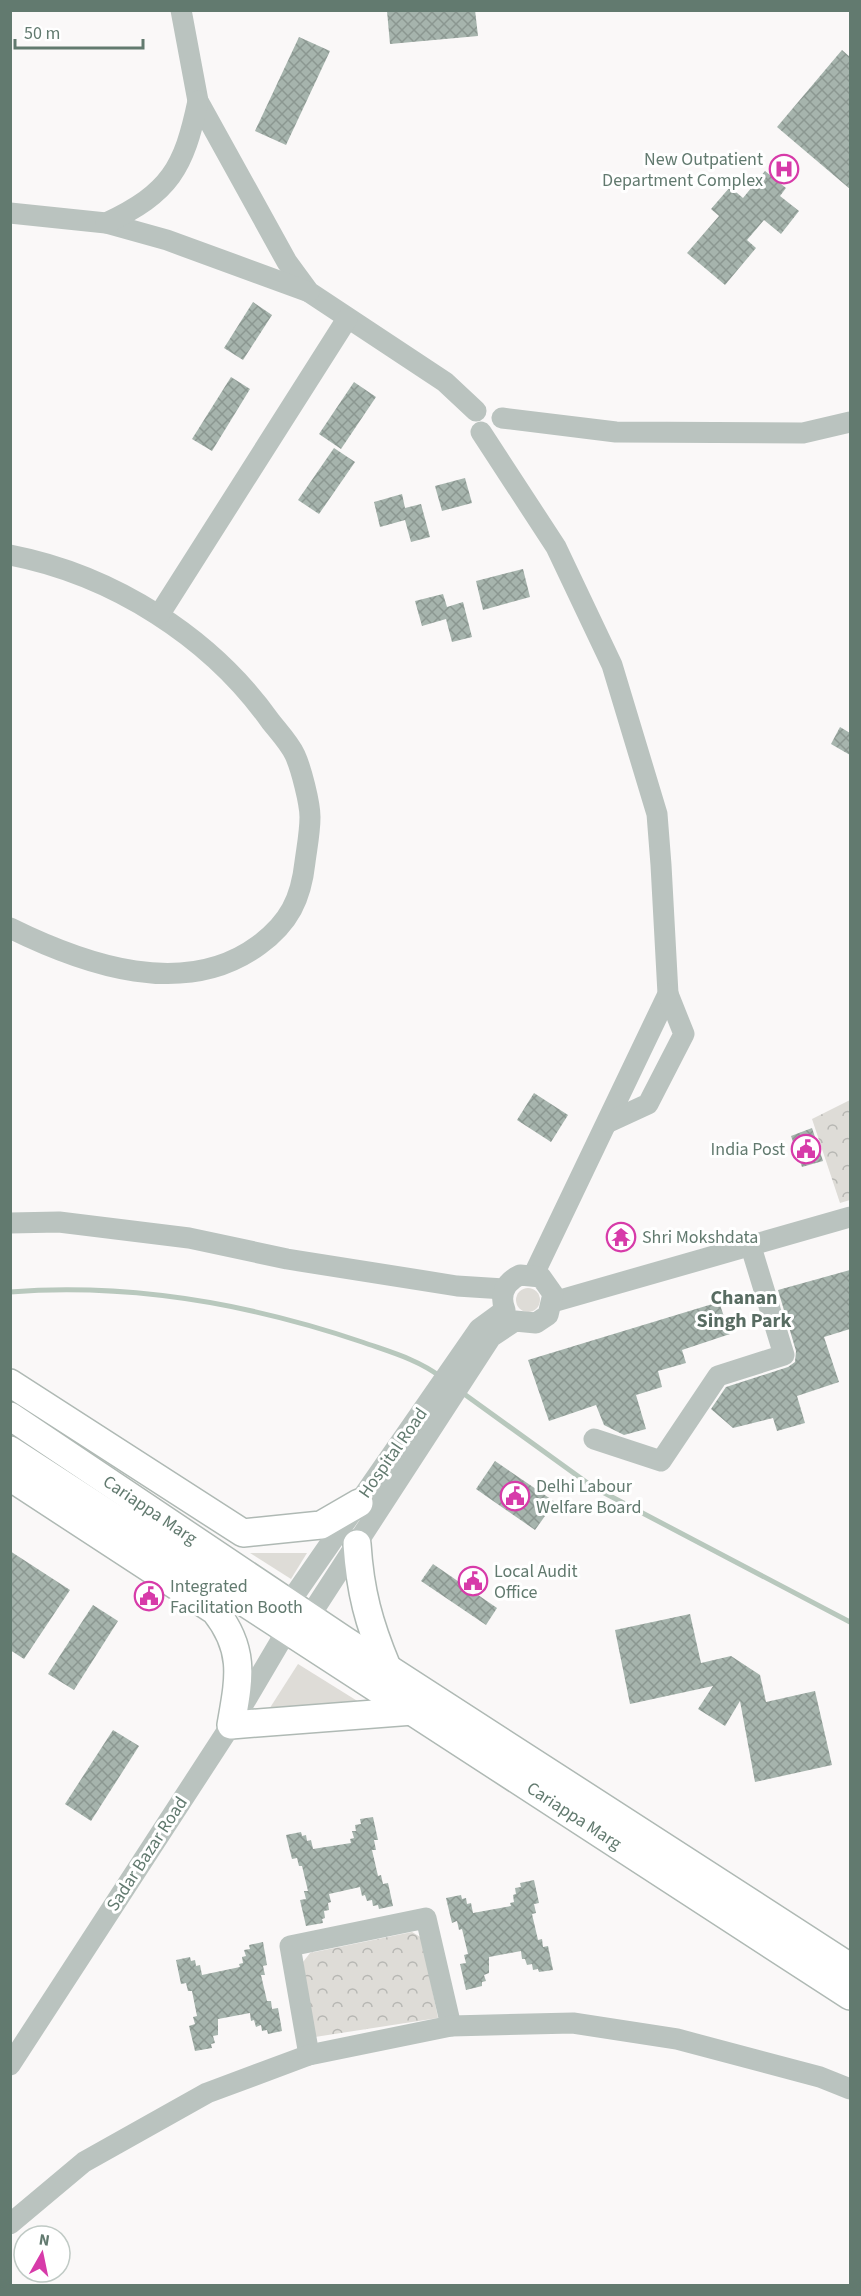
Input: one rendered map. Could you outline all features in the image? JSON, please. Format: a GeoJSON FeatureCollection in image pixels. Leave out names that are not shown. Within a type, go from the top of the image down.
{"type":"FeatureCollection","features":[{"type":"Feature","properties":{"kind":"main road"},"geometry":{"type":"LineString","coordinates":[[10,1383],[243,1533],[321,1525],[359,1503]]}},
{"type":"Feature","properties":{"kind":"main road","name":"Cariappa Marg"},"geometry":{"type":"LineString","coordinates":[[10,1416],[413,1712],[850,1967]]}},
{"type":"Feature","properties":{"kind":"main road","name":"Cariappa Marg"},"geometry":{"type":"LineString","coordinates":[[10,1450],[292,1625],[387,1667],[850,1996]]}},
{"type":"Feature","properties":{"kind":"main road"},"geometry":{"type":"LineString","coordinates":[[10,1477],[215,1611],[231,1635],[239,1661],[239,1678],[231,1725],[413,1712]]}},
{"type":"Feature","properties":{"kind":"main road"},"geometry":{"type":"LineString","coordinates":[[357,1544],[359,1582],[366,1612],[387,1667]]}},
{"type":"Feature","properties":{"kind":"street"},"geometry":{"type":"LineString","coordinates":[[182,10],[198,100],[287,262],[309,292]]}},
{"type":"Feature","properties":{"kind":"street"},"geometry":{"type":"LineString","coordinates":[[106,223],[136,209],[167,184],[182,159],[198,100]]}},
{"type":"Feature","properties":{"kind":"street"},"geometry":{"type":"LineString","coordinates":[[10,213],[106,223],[167,240],[309,292],[445,382],[479,422],[556,547],[612,665],[657,814],[668,994],[684,1034],[648,1104],[609,1122]]}},
{"type":"Feature","properties":{"kind":"street"},"geometry":{"type":"LineString","coordinates":[[159,615],[347,319]]}},
{"type":"Feature","properties":{"kind":"street"},"geometry":{"type":"LineString","coordinates":[[502,418],[627,432],[803,433],[850,422]]}},
{"type":"Feature","properties":{"kind":"street"},"geometry":{"type":"LineString","coordinates":[[10,555],[58,567],[98,583],[159,615],[185,632],[251,693],[295,755],[310,816],[302,891],[279,930],[243,957],[203,972],[159,974],[112,967],[67,955],[10,928]]}},
{"type":"Feature","properties":{"kind":"street"},"geometry":{"type":"LineString","coordinates":[[534,1274],[609,1122],[668,994]]}},
{"type":"Feature","properties":{"kind":"street"},"geometry":{"type":"LineString","coordinates":[[553,1302],[850,1217]]}},
{"type":"Feature","properties":{"kind":"street"},"geometry":{"type":"LineString","coordinates":[[10,1222],[59,1222],[189,1238],[321,1265],[457,1286],[508,1307],[536,1323],[548,1315],[553,1302],[550,1288],[541,1277],[534,1274],[513,1278],[508,1307]]}},
{"type":"Feature","properties":{"kind":"street"},"geometry":{"type":"LineString","coordinates":[[594,1439],[661,1461],[717,1376],[784,1355],[751,1246]]}},
{"type":"Feature","properties":{"kind":"street","name":"Hospital Road"},"geometry":{"type":"LineString","coordinates":[[292,1625],[357,1544],[434,1409],[475,1348],[479,1329],[508,1307]]}},
{"type":"Feature","properties":{"kind":"street","name":"Hospital Road"},"geometry":{"type":"LineString","coordinates":[[292,1625],[359,1503],[434,1409]]}},
{"type":"Feature","properties":{"kind":"street","name":"Sadar Bazar Road"},"geometry":{"type":"LineString","coordinates":[[10,2066],[231,1725],[292,1625]]}},
{"type":"Feature","properties":{"kind":"street"},"geometry":{"type":"LineString","coordinates":[[309,2055],[290,1946],[426,1918],[451,2026]]}},
{"type":"Feature","properties":{"kind":"street"},"geometry":{"type":"LineString","coordinates":[[10,2224],[84,2162],[207,2093],[309,2055],[451,2026],[573,2023],[677,2039],[820,2077],[850,2089]]}},
{"type":"Feature","properties":{"kind":"green space"},"geometry":{"type":"Polygon","coordinates":[[[850,1100],[850,1200],[840,1203],[812,1119],[850,1100]]]}},
{"type":"Feature","properties":{"kind":"green space"},"geometry":{"type":"Polygon","coordinates":[[[528,1288],[537,1291],[540,1300],[537,1309],[528,1312],[519,1309],[516,1300],[519,1291],[528,1288]]]}},
{"type":"Feature","properties":{"kind":"green space"},"geometry":{"type":"Polygon","coordinates":[[[250,1553],[307,1553],[291,1579],[250,1553]]]}},
{"type":"Feature","properties":{"kind":"green space"},"geometry":{"type":"Polygon","coordinates":[[[298,1664],[359,1702],[266,1714],[298,1664]]]}},
{"type":"Feature","properties":{"kind":"green space"},"geometry":{"type":"Polygon","coordinates":[[[412,1932],[422,1938],[438,2018],[315,2037],[303,1962],[310,1953],[412,1932]]]}},
{"type":"Feature","properties":{"kind":"building"},"geometry":{"type":"Polygon","coordinates":[[[475,10],[478,36],[390,44],[387,11],[475,10]]]}},
{"type":"Feature","properties":{"kind":"building"},"geometry":{"type":"Polygon","coordinates":[[[299,37],[330,51],[286,145],[255,131],[299,37]]]}},
{"type":"Feature","properties":{"kind":"building"},"geometry":{"type":"Polygon","coordinates":[[[842,50],[850,57],[850,189],[777,127],[842,50]]]}},
{"type":"Feature","properties":{"kind":"building"},"geometry":{"type":"Polygon","coordinates":[[[765,171],[786,188],[780,196],[799,211],[781,234],[764,220],[747,240],[756,248],[725,285],[687,253],[719,216],[711,209],[730,187],[743,198],[765,171]]]}},
{"type":"Feature","properties":{"kind":"building"},"geometry":{"type":"Polygon","coordinates":[[[253,302],[272,315],[243,360],[224,348],[253,302]]]}},
{"type":"Feature","properties":{"kind":"building"},"geometry":{"type":"Polygon","coordinates":[[[231,377],[250,389],[212,451],[192,439],[231,377]]]}},
{"type":"Feature","properties":{"kind":"building"},"geometry":{"type":"Polygon","coordinates":[[[354,382],[376,397],[341,449],[319,434],[354,382]]]}},
{"type":"Feature","properties":{"kind":"building"},"geometry":{"type":"Polygon","coordinates":[[[334,448],[355,462],[319,514],[298,500],[334,448]]]}},
{"type":"Feature","properties":{"kind":"building"},"geometry":{"type":"Polygon","coordinates":[[[465,478],[472,503],[442,511],[435,486],[465,478]]]}},
{"type":"Feature","properties":{"kind":"building"},"geometry":{"type":"Polygon","coordinates":[[[402,494],[405,508],[421,504],[430,537],[411,542],[405,520],[380,527],[374,502],[402,494]]]}},
{"type":"Feature","properties":{"kind":"building"},"geometry":{"type":"Polygon","coordinates":[[[523,569],[530,597],[483,610],[476,581],[523,569]]]}},
{"type":"Feature","properties":{"kind":"building"},"geometry":{"type":"Polygon","coordinates":[[[443,594],[447,607],[463,602],[472,637],[452,642],[446,619],[422,626],[415,601],[443,594]]]}},
{"type":"Feature","properties":{"kind":"building"},"geometry":{"type":"Polygon","coordinates":[[[840,727],[850,733],[850,755],[831,744],[840,727]]]}},
{"type":"Feature","properties":{"kind":"building"},"geometry":{"type":"Polygon","coordinates":[[[534,1093],[568,1115],[551,1142],[517,1120],[534,1093]]]}},
{"type":"Feature","properties":{"kind":"building"},"geometry":{"type":"Polygon","coordinates":[[[812,1128],[823,1161],[802,1167],[791,1136],[812,1128]]]}},
{"type":"Feature","properties":{"kind":"building"},"geometry":{"type":"Polygon","coordinates":[[[850,1270],[850,1329],[824,1337],[839,1382],[797,1396],[805,1423],[777,1431],[773,1418],[733,1428],[711,1409],[726,1387],[788,1367],[795,1362],[796,1351],[778,1290],[850,1270]]]}},
{"type":"Feature","properties":{"kind":"building"},"geometry":{"type":"Polygon","coordinates":[[[719,1302],[730,1334],[682,1350],[686,1363],[658,1371],[662,1387],[636,1395],[646,1429],[624,1435],[604,1425],[596,1405],[549,1421],[528,1360],[719,1302]]]}},
{"type":"Feature","properties":{"kind":"building","name":"Delhi Labour Welfare Board"},"geometry":{"type":"Polygon","coordinates":[[[495,1461],[555,1502],[535,1530],[476,1489],[495,1461]]]}},
{"type":"Feature","properties":{"kind":"building"},"geometry":{"type":"Polygon","coordinates":[[[10,1551],[70,1590],[24,1659],[10,1650],[10,1551]]]}},
{"type":"Feature","properties":{"kind":"building"},"geometry":{"type":"Polygon","coordinates":[[[433,1564],[497,1608],[486,1625],[421,1581],[433,1564]]]}},
{"type":"Feature","properties":{"kind":"building"},"geometry":{"type":"Polygon","coordinates":[[[93,1605],[118,1621],[74,1690],[48,1674],[93,1605]]]}},
{"type":"Feature","properties":{"kind":"building"},"geometry":{"type":"Polygon","coordinates":[[[690,1614],[701,1663],[731,1656],[760,1675],[766,1702],[815,1691],[832,1765],[755,1782],[740,1701],[725,1726],[698,1709],[713,1686],[630,1704],[615,1630],[690,1614]]]}},
{"type":"Feature","properties":{"kind":"building"},"geometry":{"type":"Polygon","coordinates":[[[113,1730],[139,1746],[91,1821],[65,1804],[113,1730]]]}},
{"type":"Feature","properties":{"kind":"building"},"geometry":{"type":"Polygon","coordinates":[[[373,1817],[378,1840],[374,1840],[376,1850],[372,1850],[378,1876],[381,1875],[383,1884],[388,1883],[393,1906],[379,1909],[378,1905],[373,1906],[372,1900],[367,1901],[365,1895],[362,1896],[360,1887],[329,1894],[331,1902],[328,1903],[329,1910],[324,1911],[323,1923],[306,1926],[300,1900],[306,1899],[304,1891],[308,1891],[302,1866],[299,1866],[297,1858],[292,1859],[286,1835],[301,1832],[302,1836],[306,1835],[307,1841],[311,1840],[313,1849],[351,1843],[350,1839],[354,1838],[352,1831],[356,1831],[355,1825],[361,1824],[360,1819],[373,1817]]]}},
{"type":"Feature","properties":{"kind":"building"},"geometry":{"type":"Polygon","coordinates":[[[534,1880],[539,1903],[534,1904],[536,1913],[532,1914],[538,1940],[542,1939],[543,1947],[548,1946],[553,1970],[539,1972],[538,1969],[533,1970],[532,1964],[527,1965],[525,1959],[522,1959],[521,1951],[489,1957],[489,1973],[484,1975],[486,1981],[482,1982],[482,1986],[466,1990],[460,1964],[466,1963],[464,1955],[468,1954],[462,1929],[459,1930],[457,1921],[452,1923],[446,1898],[461,1895],[462,1899],[466,1898],[467,1904],[471,1903],[473,1913],[511,1906],[510,1903],[514,1902],[513,1895],[516,1894],[515,1888],[521,1887],[520,1883],[534,1880]]]}},
{"type":"Feature","properties":{"kind":"building"},"geometry":{"type":"Polygon","coordinates":[[[263,1942],[267,1965],[263,1966],[265,1975],[261,1975],[267,2001],[271,2001],[272,2009],[278,2008],[282,2031],[268,2034],[267,2030],[262,2031],[261,2025],[256,2027],[254,2020],[251,2021],[250,2013],[218,2019],[218,2035],[213,2036],[215,2043],[211,2044],[212,2048],[195,2051],[189,2026],[195,2024],[193,2017],[197,2016],[192,1991],[188,1991],[186,1983],[181,1984],[176,1960],[190,1957],[191,1961],[195,1960],[196,1966],[200,1965],[202,1975],[240,1967],[239,1964],[243,1963],[242,1957],[246,1956],[244,1950],[250,1949],[249,1945],[263,1942]]]}},
{"type":"Feature","properties":{"kind":"waterway"},"geometry":{"type":"LineString","coordinates":[[10,1292],[55,1290],[144,1294],[233,1307],[362,1342],[413,1361],[441,1377]]}},
{"type":"Feature","properties":{"kind":"waterway"},"geometry":{"type":"LineString","coordinates":[[460,1391],[593,1487],[850,1622]]}},
{"type":"Feature","properties":{"kind":"place","name":"New Outpatient Department Complex"},"geometry":{"type":"Point","coordinates":[784,169]}},
{"type":"Feature","properties":{"kind":"place","name":"India Post"},"geometry":{"type":"Point","coordinates":[806,1149]}},
{"type":"Feature","properties":{"kind":"place","name":"Shri Mokshdata"},"geometry":{"type":"Point","coordinates":[621,1237]}},
{"type":"Feature","properties":{"kind":"place","name":"Delhi Labour Welfare Board"},"geometry":{"type":"Point","coordinates":[515,1496]}},
{"type":"Feature","properties":{"kind":"place","name":"Local Audit Office"},"geometry":{"type":"Point","coordinates":[473,1581]}},
{"type":"Feature","properties":{"kind":"place","name":"Integrated Facilitation Booth"},"geometry":{"type":"Point","coordinates":[149,1596]}},
{"type":"Feature","properties":{"kind":"district","name":"Chanan Singh Park"},"geometry":{"type":"Point","coordinates":[744,1310]}}]}
